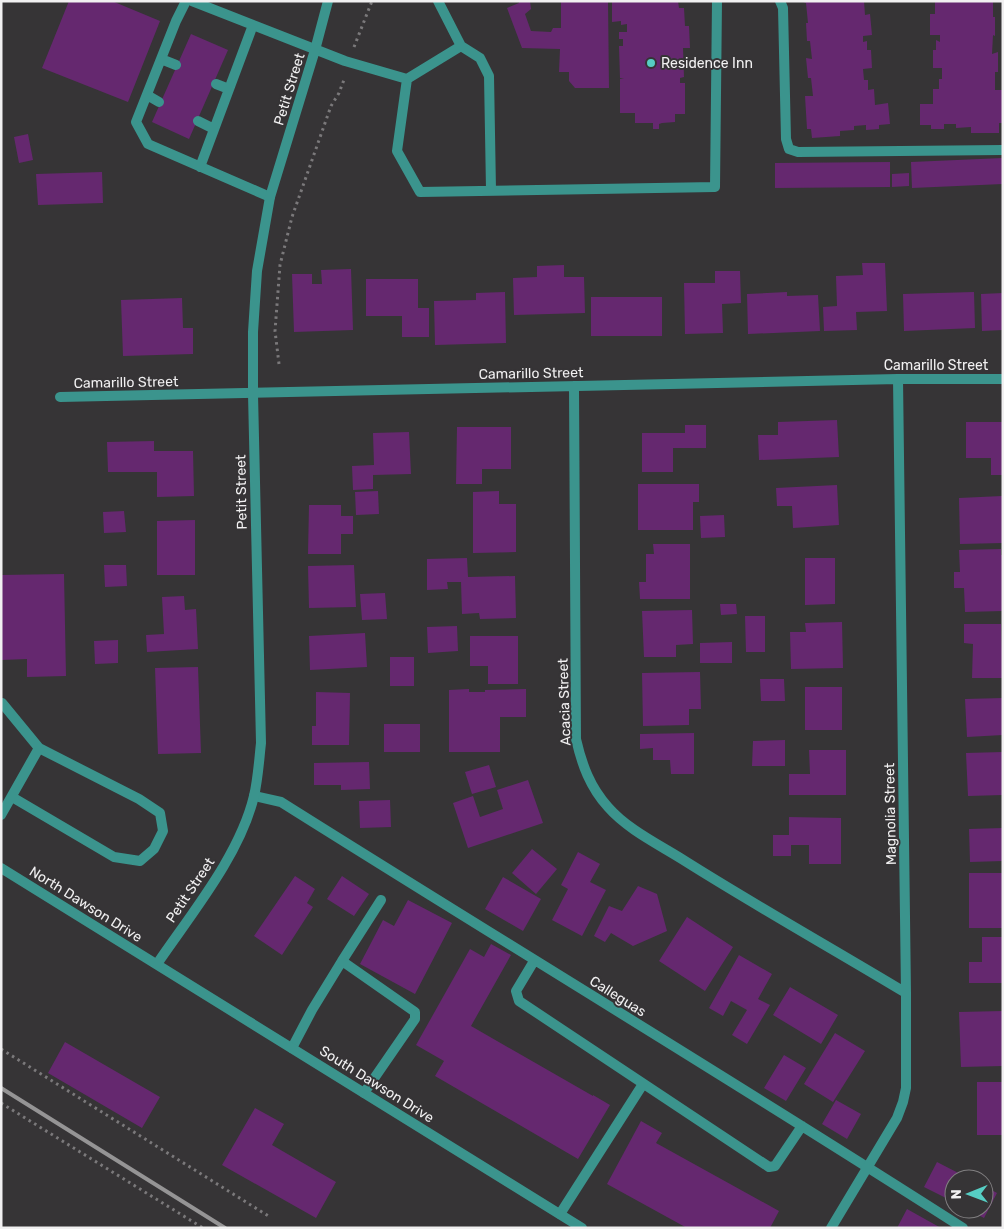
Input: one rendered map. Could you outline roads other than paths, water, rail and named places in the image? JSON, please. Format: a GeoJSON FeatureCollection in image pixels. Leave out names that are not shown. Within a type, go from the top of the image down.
{"type":"FeatureCollection","features":[{"type":"Feature","properties":{"kind":"street"},"geometry":{"type":"LineString","coordinates":[[186,1],[136,122],[148,144],[270,197]]}},
{"type":"Feature","properties":{"kind":"street"},"geometry":{"type":"LineString","coordinates":[[192,1],[345,61],[407,79],[461,46]]}},
{"type":"Feature","properties":{"kind":"street","name":"Petit Street"},"geometry":{"type":"LineString","coordinates":[[157,964],[229,858],[246,822],[254,796],[260,743],[252,394],[253,332],[257,271],[270,197],[328,1]]}},
{"type":"Feature","properties":{"kind":"street"},"geometry":{"type":"LineString","coordinates":[[438,1],[461,46],[480,58],[489,76],[491,190]]}},
{"type":"Feature","properties":{"kind":"street"},"geometry":{"type":"LineString","coordinates":[[407,79],[397,151],[420,192],[715,187],[717,1]]}},
{"type":"Feature","properties":{"kind":"street"},"geometry":{"type":"LineString","coordinates":[[780,1],[783,8],[786,138],[789,150],[798,152],[1003,150]]}},
{"type":"Feature","properties":{"kind":"street"},"geometry":{"type":"LineString","coordinates":[[200,167],[253,25]]}},
{"type":"Feature","properties":{"kind":"street"},"geometry":{"type":"LineString","coordinates":[[161,59],[176,65]]}},
{"type":"Feature","properties":{"kind":"street"},"geometry":{"type":"LineString","coordinates":[[216,84],[229,89]]}},
{"type":"Feature","properties":{"kind":"street"},"geometry":{"type":"LineString","coordinates":[[147,95],[159,102]]}},
{"type":"Feature","properties":{"kind":"street"},"geometry":{"type":"LineString","coordinates":[[198,121],[214,129]]}},
{"type":"Feature","properties":{"kind":"street","name":"Camarillo Street"},"geometry":{"type":"LineString","coordinates":[[60,397],[898,379],[1003,379]]}},
{"type":"Feature","properties":{"kind":"street","name":"Magnolia Street"},"geometry":{"type":"LineString","coordinates":[[831,1228],[897,1118],[906,1088],[898,379]]}},
{"type":"Feature","properties":{"kind":"street","name":"Acacia Street"},"geometry":{"type":"LineString","coordinates":[[574,386],[576,739],[582,764],[593,788],[608,808],[628,825],[706,874],[906,993]]}},
{"type":"Feature","properties":{"kind":"street"},"geometry":{"type":"LineString","coordinates":[[2,703],[39,748],[139,799],[160,813],[164,831],[154,849],[140,861],[114,857],[12,797]]}},
{"type":"Feature","properties":{"kind":"street"},"geometry":{"type":"LineString","coordinates":[[1,815],[39,748]]}},
{"type":"Feature","properties":{"kind":"street","name":"Calleguas"},"geometry":{"type":"LineString","coordinates":[[254,796],[280,802],[963,1228]]}},
{"type":"Feature","properties":{"kind":"street","name":"North Dawson Drive"},"geometry":{"type":"LineString","coordinates":[[1,868],[157,964]]}},
{"type":"Feature","properties":{"kind":"street"},"geometry":{"type":"LineString","coordinates":[[292,1048],[312,1010],[381,900]]}},
{"type":"Feature","properties":{"kind":"street"},"geometry":{"type":"LineString","coordinates":[[342,961],[415,1012],[416,1015],[364,1093]]}},
{"type":"Feature","properties":{"kind":"street"},"geometry":{"type":"LineString","coordinates":[[534,961],[516,992],[519,1001],[769,1167],[775,1166],[802,1126]]}},
{"type":"Feature","properties":{"kind":"street","name":"South Dawson Drive"},"geometry":{"type":"LineString","coordinates":[[157,964],[582,1228]]}},
{"type":"Feature","properties":{"kind":"street"},"geometry":{"type":"LineString","coordinates":[[560,1214],[643,1084]]}},
{"type":"Feature","properties":{"kind":"railway"},"geometry":{"type":"LineString","coordinates":[[1,1088],[225,1228]]}},
{"type":"Feature","properties":{"kind":"place","name":"Residence Inn"},"geometry":{"type":"Point","coordinates":[651,63]}}]}
